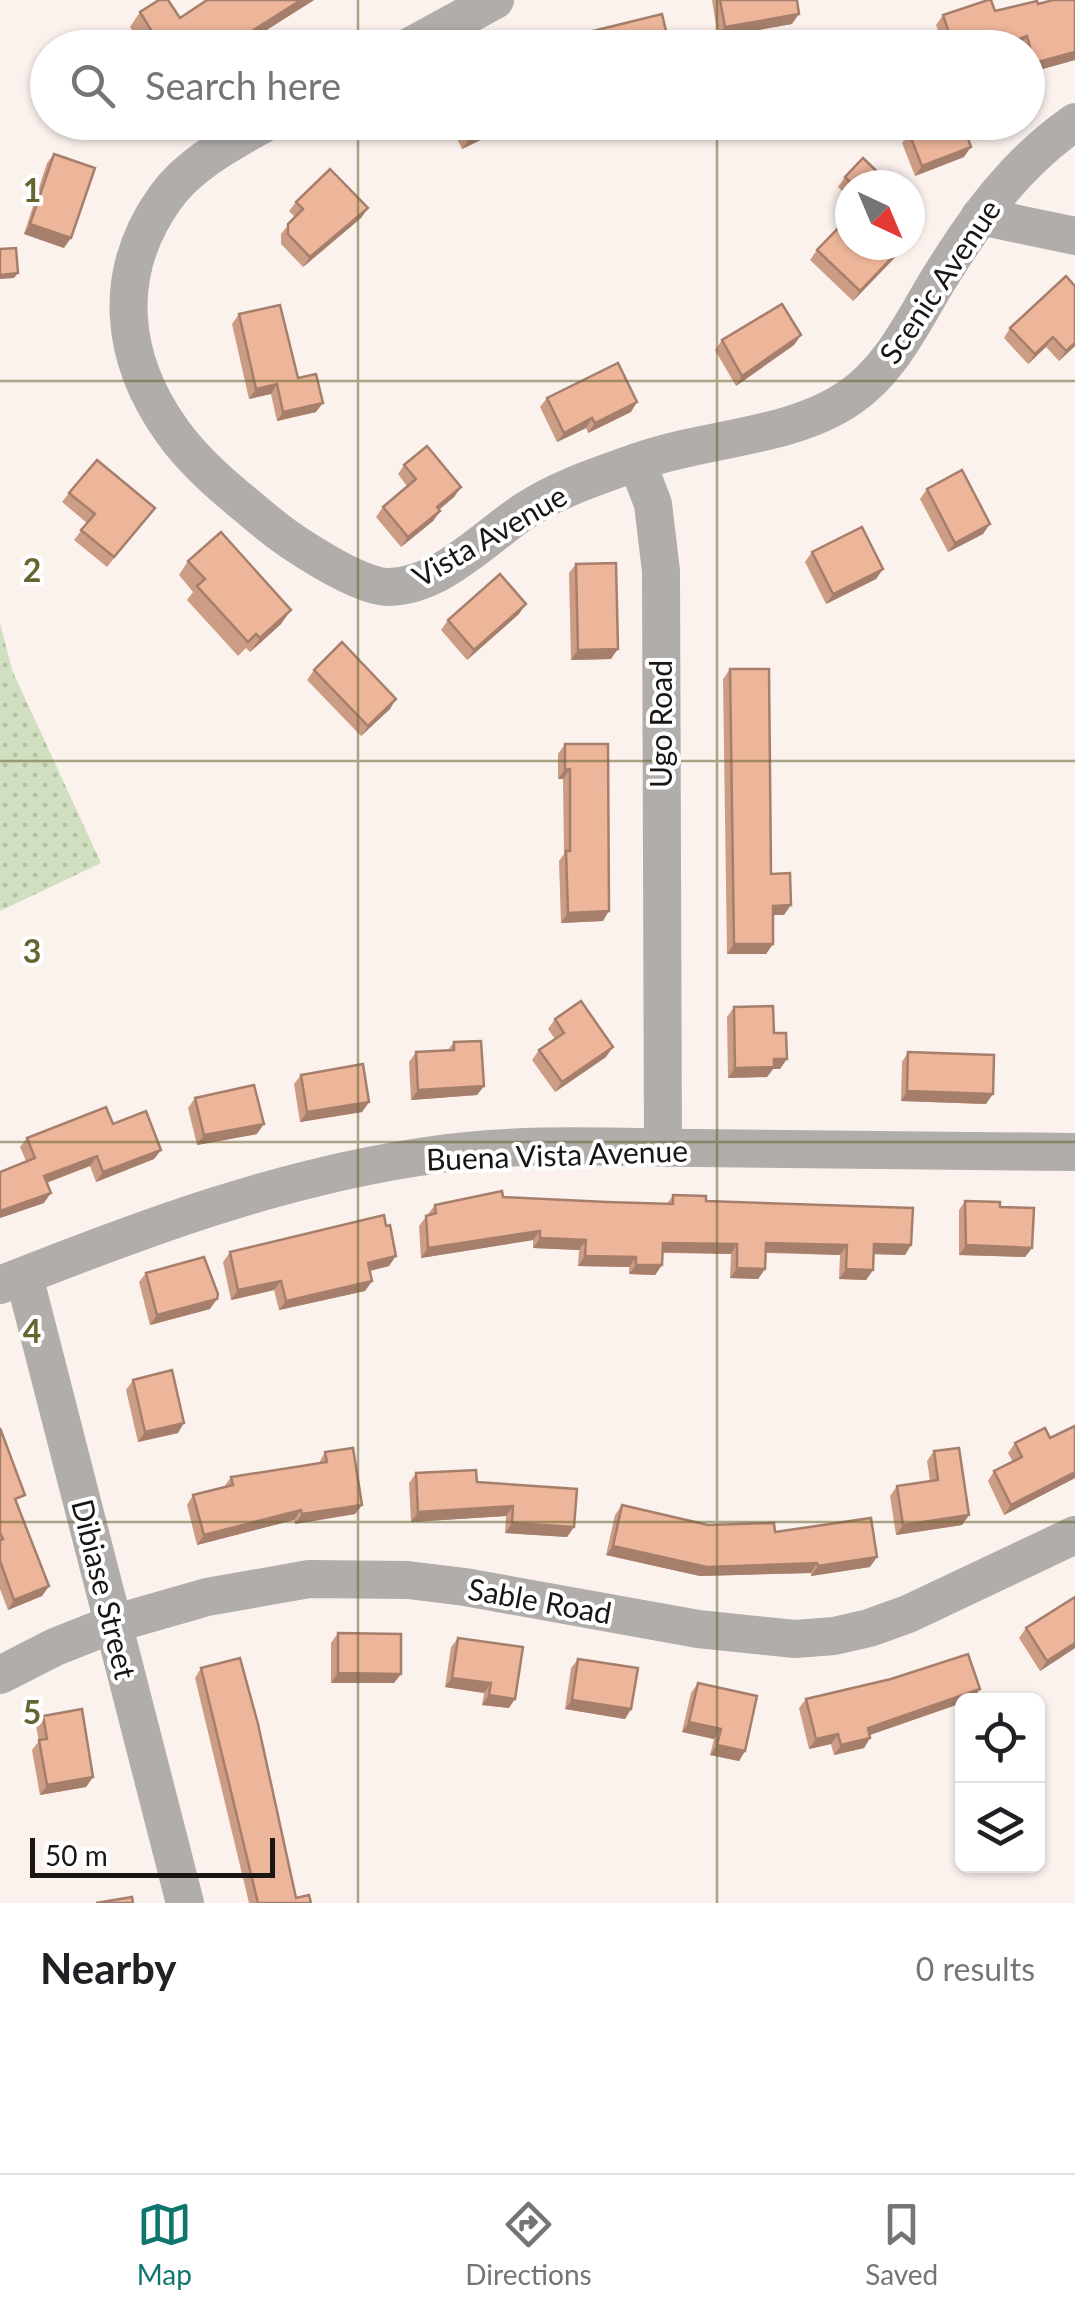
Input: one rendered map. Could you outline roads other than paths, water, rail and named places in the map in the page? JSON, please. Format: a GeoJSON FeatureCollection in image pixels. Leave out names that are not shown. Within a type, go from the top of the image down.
{"type":"FeatureCollection","features":[{"type":"Feature","properties":{"kind":"street"},"geometry":{"type":"LineString","coordinates":[[439,30],[495,0]]}},
{"type":"Feature","properties":{"kind":"street","name":"Scenic Avenue"},"geometry":{"type":"LineString","coordinates":[[636,462],[790,423],[848,399],[881,370],[980,216],[1015,171],[1075,122]]}},
{"type":"Feature","properties":{"kind":"street","name":"Vista Avenue"},"geometry":{"type":"LineString","coordinates":[[237,140],[206,159],[166,196],[145,232],[126,306],[131,348],[147,392],[173,432],[235,497],[286,539],[348,574],[384,588],[403,586],[430,576],[563,489],[636,462]]}},
{"type":"Feature","properties":{"kind":"street"},"geometry":{"type":"LineString","coordinates":[[980,216],[1075,236]]}},
{"type":"Feature","properties":{"kind":"street","name":"Ugo Road"},"geometry":{"type":"LineString","coordinates":[[636,462],[654,504],[662,571],[663,1148]]}},
{"type":"Feature","properties":{"kind":"street","name":"Buena Vista Avenue"},"geometry":{"type":"LineString","coordinates":[[12,1280],[216,1204],[295,1182],[434,1154],[663,1148],[1075,1152]]}},
{"type":"Feature","properties":{"kind":"street","name":"Dibiase Street"},"geometry":{"type":"LineString","coordinates":[[12,1280],[114,1624],[185,1903]]}},
{"type":"Feature","properties":{"kind":"street","name":"Sable Road"},"geometry":{"type":"LineString","coordinates":[[0,1676],[54,1647],[114,1624],[207,1597],[309,1579],[408,1580],[465,1586],[698,1629],[795,1639],[834,1636],[908,1614],[1075,1535]]}}]}
